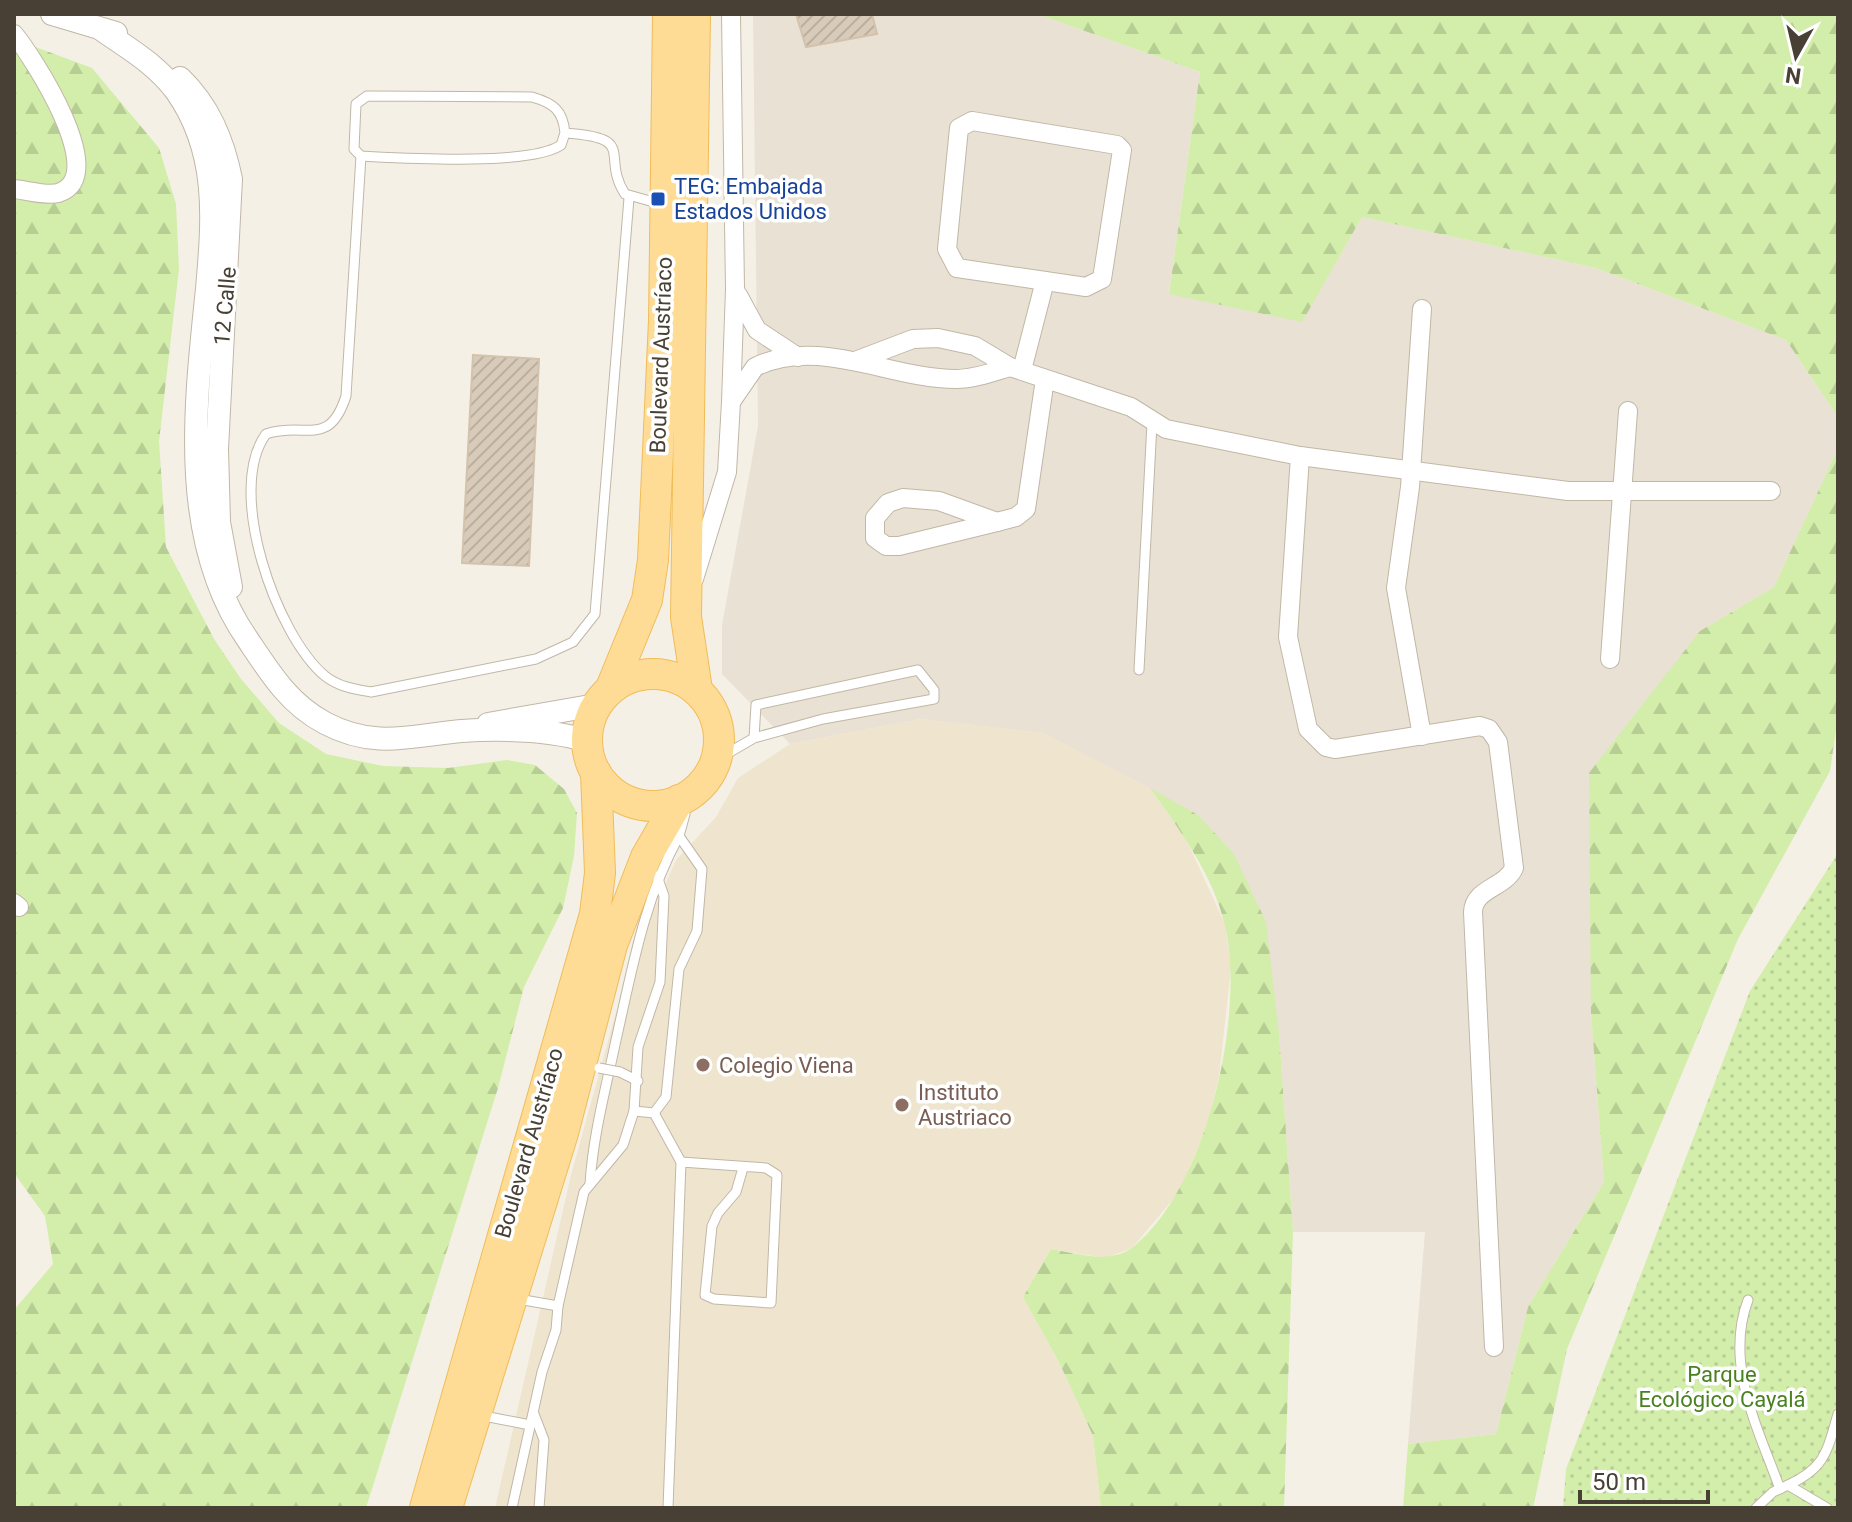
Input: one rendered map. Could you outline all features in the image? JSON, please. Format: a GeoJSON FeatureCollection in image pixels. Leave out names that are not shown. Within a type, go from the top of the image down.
{"type":"FeatureCollection","features":[{"type":"Feature","properties":{"kind":"main road","name":"Boulevard Austríaco"},"geometry":{"type":"LineString","coordinates":[[604,697],[647,600],[653,560],[664,320],[668,14]]}},
{"type":"Feature","properties":{"kind":"main road","name":"Boulevard Austríaco"},"geometry":{"type":"LineString","coordinates":[[695,14],[686,617],[697,690]]}},
{"type":"Feature","properties":{"kind":"main road"},"geometry":{"type":"LineString","coordinates":[[654,674],[677,678],[697,690],[710,705],[718,724],[716,760],[708,777],[684,798],[659,805],[637,804],[609,789],[596,773],[587,741],[589,720],[604,697],[631,677],[654,674]]}},
{"type":"Feature","properties":{"kind":"main road","name":"Boulevard Austríaco"},"geometry":{"type":"LineString","coordinates":[[425,1508],[595,914],[600,873],[596,773]]}},
{"type":"Feature","properties":{"kind":"main road","name":"Boulevard Austríaco"},"geometry":{"type":"LineString","coordinates":[[447,1508],[563,1133],[612,945],[646,857],[684,798]]}},
{"type":"Feature","properties":{"kind":"street","name":"12 Calle"},"geometry":{"type":"LineString","coordinates":[[52,14],[118,34],[146,50],[190,88],[214,124],[228,161],[232,211],[218,400],[218,509],[225,563],[246,639],[289,697],[337,728],[391,741],[478,730],[543,733],[587,741]]}},
{"type":"Feature","properties":{"kind":"street"},"geometry":{"type":"LineString","coordinates":[[686,617],[727,472],[735,289],[731,14]]}},
{"type":"Feature","properties":{"kind":"street"},"geometry":{"type":"LineString","coordinates":[[14,34],[63,114],[76,145],[73,176],[57,193],[14,189]]}},
{"type":"Feature","properties":{"kind":"street"},"geometry":{"type":"LineString","coordinates":[[972,121],[1117,145],[1122,150],[1102,279],[1086,287],[1045,281],[957,268],[950,261],[947,249],[961,124],[972,121]]}},
{"type":"Feature","properties":{"kind":"street"},"geometry":{"type":"LineString","coordinates":[[1016,369],[1045,281]]}},
{"type":"Feature","properties":{"kind":"street"},"geometry":{"type":"LineString","coordinates":[[735,289],[757,330],[798,357]]}},
{"type":"Feature","properties":{"kind":"street"},"geometry":{"type":"LineString","coordinates":[[1422,309],[1411,472],[1396,588],[1422,736]]}},
{"type":"Feature","properties":{"kind":"street"},"geometry":{"type":"LineString","coordinates":[[855,361],[913,339],[938,338],[975,346],[1016,369],[1131,407],[1152,423],[1179,433],[1300,456],[1568,491],[1771,491]]}},
{"type":"Feature","properties":{"kind":"street"},"geometry":{"type":"LineString","coordinates":[[731,402],[755,367],[798,357],[855,361],[958,380],[1016,369]]}},
{"type":"Feature","properties":{"kind":"street"},"geometry":{"type":"LineString","coordinates":[[997,522],[939,501],[903,498],[880,509],[873,526],[875,538],[886,546],[899,546],[997,522],[1016,517],[1026,509],[1045,379]]}},
{"type":"Feature","properties":{"kind":"street"},"geometry":{"type":"LineString","coordinates":[[1610,659],[1628,411]]}},
{"type":"Feature","properties":{"kind":"street"},"geometry":{"type":"LineString","coordinates":[[1300,456],[1288,637],[1308,729],[1326,747],[1335,749],[1480,726],[1495,735],[1516,856],[1510,878],[1473,903],[1494,1347]]}},
{"type":"Feature","properties":{"kind":"street","name":"12 Calle"},"geometry":{"type":"LineString","coordinates":[[478,730],[507,718],[604,697]]}},
{"type":"Feature","properties":{"kind":"lane"},"geometry":{"type":"LineString","coordinates":[[367,96],[532,97],[549,102],[558,109],[565,133],[561,145],[533,156],[361,156],[354,149],[356,104],[367,96]]}},
{"type":"Feature","properties":{"kind":"lane"},"geometry":{"type":"LineString","coordinates":[[565,133],[593,135],[608,142],[616,158],[620,187],[629,198],[650,201]]}},
{"type":"Feature","properties":{"kind":"lane"},"geometry":{"type":"LineString","coordinates":[[361,156],[346,396],[341,413],[331,426],[317,431],[266,434],[259,444],[252,475],[262,564],[287,627],[326,677],[347,688],[371,692],[536,659],[573,642],[595,614],[629,198]]}},
{"type":"Feature","properties":{"kind":"lane"},"geometry":{"type":"LineString","coordinates":[[1139,670],[1152,423]]}},
{"type":"Feature","properties":{"kind":"lane"},"geometry":{"type":"LineString","coordinates":[[716,760],[754,738],[823,719],[934,699],[934,690],[918,670],[756,705],[754,738]]}},
{"type":"Feature","properties":{"kind":"lane"},"geometry":{"type":"LineString","coordinates":[[590,1184],[596,1132],[643,920],[657,876],[679,836],[684,798]]}},
{"type":"Feature","properties":{"kind":"lane"},"geometry":{"type":"LineString","coordinates":[[654,1113],[666,1097],[679,969],[697,931],[702,869],[679,836]]}},
{"type":"Feature","properties":{"kind":"lane"},"geometry":{"type":"LineString","coordinates":[[512,1508],[533,1410],[556,1330],[558,1306],[584,1192],[623,1145],[634,1111],[638,1047],[660,982],[664,896],[657,876]]}},
{"type":"Feature","properties":{"kind":"lane"},"geometry":{"type":"LineString","coordinates":[[563,1133],[578,1109],[590,1074],[599,1068],[620,1072],[638,1081]]}},
{"type":"Feature","properties":{"kind":"lane"},"geometry":{"type":"LineString","coordinates":[[634,1111],[654,1113]]}},
{"type":"Feature","properties":{"kind":"lane"},"geometry":{"type":"LineString","coordinates":[[654,1113],[681,1162],[668,1508]]}},
{"type":"Feature","properties":{"kind":"lane"},"geometry":{"type":"LineString","coordinates":[[681,1162],[766,1168],[777,1175],[771,1303],[714,1299],[705,1295],[712,1226],[718,1213],[736,1192],[743,1168]]}},
{"type":"Feature","properties":{"kind":"lane"},"geometry":{"type":"LineString","coordinates":[[512,1298],[558,1306]]}},
{"type":"Feature","properties":{"kind":"lane"},"geometry":{"type":"LineString","coordinates":[[1748,1300],[1738,1327],[1742,1380],[1784,1487],[1827,1508]]}},
{"type":"Feature","properties":{"kind":"lane"},"geometry":{"type":"LineString","coordinates":[[533,1410],[544,1440],[539,1508]]}},
{"type":"Feature","properties":{"kind":"lane"},"geometry":{"type":"LineString","coordinates":[[476,1414],[530,1425]]}},
{"type":"Feature","properties":{"kind":"lane"},"geometry":{"type":"LineString","coordinates":[[1756,1508],[1784,1487],[1812,1474],[1838,1414]]}},
{"type":"Feature","properties":{"kind":"shaded area"},"geometry":{"type":"Polygon","coordinates":[[[753,14],[1037,14],[1200,72],[1169,293],[1302,321],[1362,217],[1596,268],[1786,340],[1838,417],[1838,448],[1774,587],[1700,631],[1591,1013],[1604,1182],[1528,1307],[1496,1434],[1408,1444],[1425,1232],[1293,1232],[1279,1033],[1198,815],[1043,733],[921,719],[790,744],[722,674],[722,625],[758,426],[753,14]]]}},
{"type":"Feature","properties":{"kind":"shaded area","name":"Instituto Austriaco"},"geometry":{"type":"Polygon","coordinates":[[[921,719],[1044,733],[1150,788],[1186,839],[1225,924],[1231,967],[1219,1077],[1208,1123],[1180,1191],[1132,1248],[1105,1258],[1051,1249],[1023,1297],[1059,1362],[1093,1436],[1101,1508],[495,1508],[571,1175],[615,1016],[639,943],[676,860],[716,817],[738,778],[790,744],[921,719]]]}},
{"type":"Feature","properties":{"kind":"green space"},"geometry":{"type":"Polygon","coordinates":[[[1037,14],[1838,14],[1838,417],[1786,340],[1596,268],[1362,217],[1302,322],[1169,294],[1200,72],[1037,14]]]}},
{"type":"Feature","properties":{"kind":"green space"},"geometry":{"type":"Polygon","coordinates":[[[14,39],[92,68],[159,148],[176,204],[179,269],[159,441],[166,547],[214,639],[241,679],[279,723],[326,754],[383,766],[448,768],[507,760],[535,765],[564,789],[577,813],[574,856],[563,908],[524,987],[498,1088],[366,1508],[14,1508],[14,1310],[53,1264],[45,1216],[14,1173],[14,39]]]}},
{"type":"Feature","properties":{"kind":"green space"},"geometry":{"type":"Polygon","coordinates":[[[1838,448],[1838,717],[1830,771],[1738,939],[1567,1349],[1533,1508],[1403,1508],[1408,1444],[1496,1434],[1528,1307],[1604,1182],[1591,1013],[1589,773],[1700,631],[1774,587],[1838,448]]]}},
{"type":"Feature","properties":{"kind":"green space"},"geometry":{"type":"Polygon","coordinates":[[[1150,788],[1198,815],[1234,854],[1266,922],[1279,1033],[1293,1232],[1284,1508],[1101,1508],[1093,1436],[1059,1362],[1023,1297],[1051,1249],[1093,1256],[1114,1255],[1133,1247],[1159,1220],[1181,1185],[1200,1144],[1214,1098],[1230,1005],[1230,963],[1225,926],[1204,871],[1150,788]]]}},
{"type":"Feature","properties":{"kind":"green space","name":"Parque Ecológico Cayalá"},"geometry":{"type":"Polygon","coordinates":[[[1838,853],[1838,1508],[1563,1508],[1566,1469],[1750,991],[1838,853]]]}},
{"type":"Feature","properties":{"kind":"building"},"geometry":{"type":"Polygon","coordinates":[[[796,14],[872,14],[877,34],[806,47],[796,14]]]}},
{"type":"Feature","properties":{"kind":"building"},"geometry":{"type":"Polygon","coordinates":[[[473,355],[539,359],[529,566],[462,563],[473,355]]]}},
{"type":"Feature","properties":{"kind":"place","name":"TEG: Embajada Estados Unidos"},"geometry":{"type":"Point","coordinates":[658,199]}},
{"type":"Feature","properties":{"kind":"place","name":"Colegio Viena"},"geometry":{"type":"Point","coordinates":[703,1065]}},
{"type":"Feature","properties":{"kind":"place","name":"Instituto Austriaco"},"geometry":{"type":"Point","coordinates":[902,1105]}}]}
